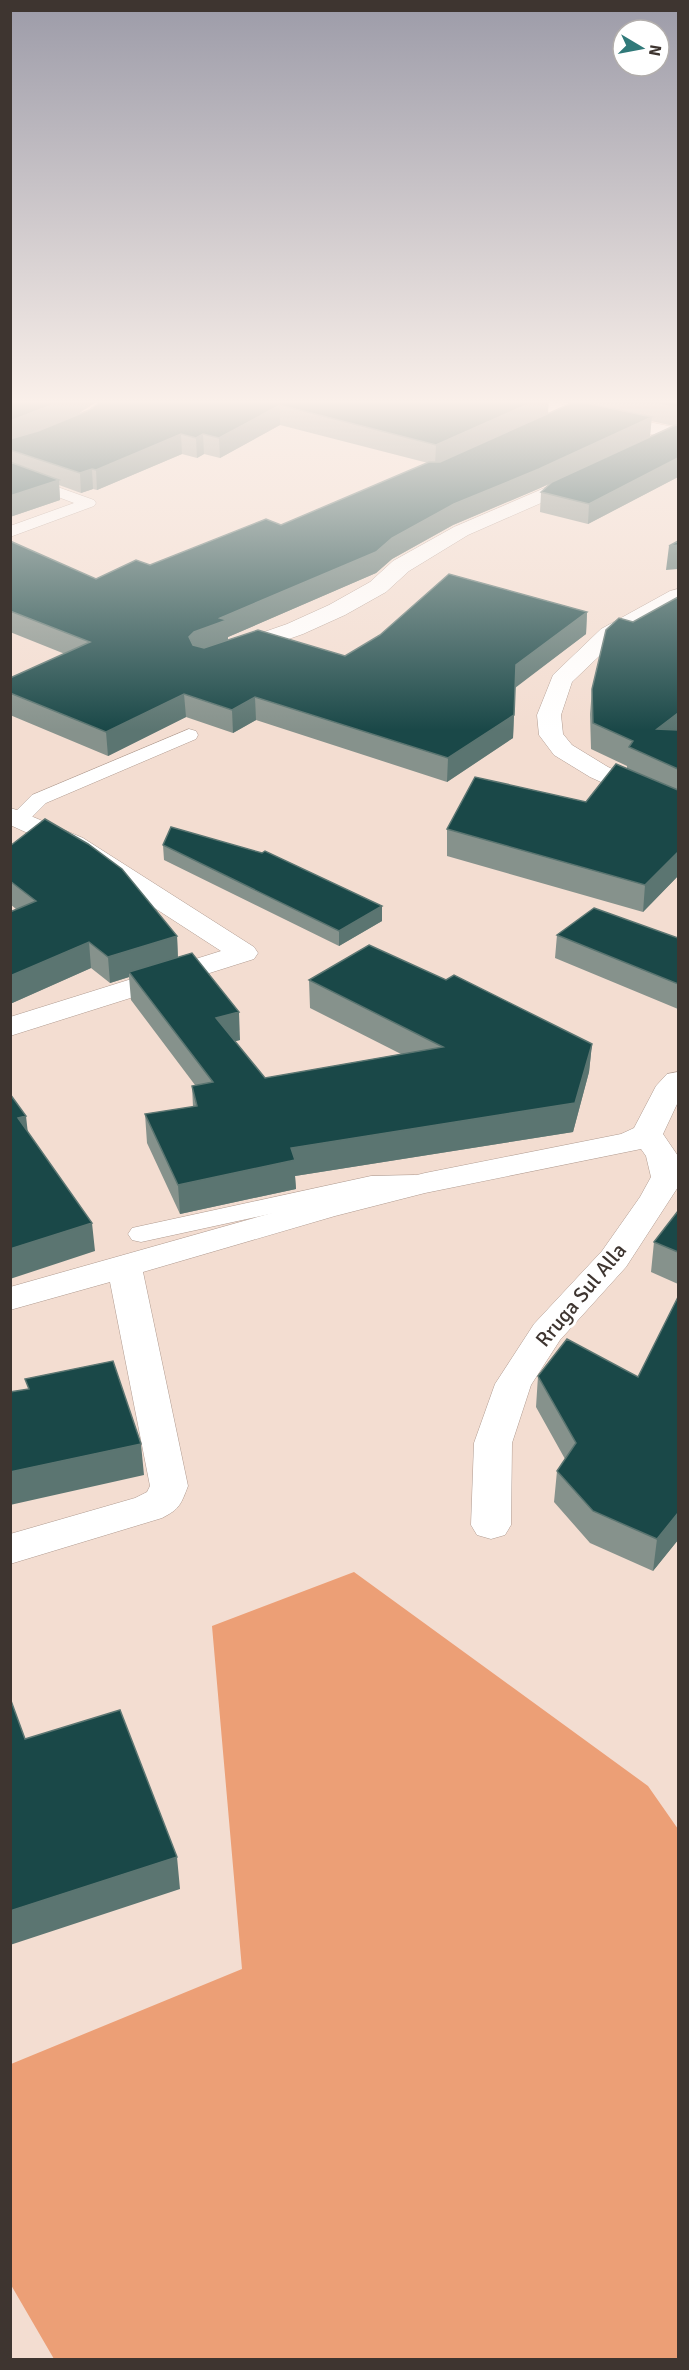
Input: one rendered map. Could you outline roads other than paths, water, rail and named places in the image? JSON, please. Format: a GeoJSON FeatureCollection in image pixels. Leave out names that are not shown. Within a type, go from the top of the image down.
{"type":"FeatureCollection","features":[{"type":"Feature","properties":{"kind":"street"},"geometry":{"type":"LineString","coordinates":[[215,657],[295,629],[337,610],[378,587],[401,566],[461,531],[511,509]]}},
{"type":"Feature","properties":{"kind":"street"},"geometry":{"type":"LineString","coordinates":[[678,596],[609,634],[561,680],[549,715],[551,735],[563,750],[599,772],[678,809]]}},
{"type":"Feature","properties":{"kind":"street"},"geometry":{"type":"LineString","coordinates":[[10,1027],[244,953],[74,844],[15,817]]}},
{"type":"Feature","properties":{"kind":"street"},"geometry":{"type":"LineString","coordinates":[[10,1299],[132,1250],[253,1227],[424,1183],[630,1142],[647,1134],[667,1093],[678,1081]]}},
{"type":"Feature","properties":{"kind":"street","name":"Rruga Sul Alla"},"geometry":{"type":"LineString","coordinates":[[491,1525],[493,1443],[513,1384],[547,1332],[614,1259],[656,1198],[667,1177],[662,1156],[647,1134]]}},
{"type":"Feature","properties":{"kind":"street"},"geometry":{"type":"LineString","coordinates":[[10,1549],[148,1508],[163,1501],[169,1486],[132,1250]]}},
{"type":"Feature","properties":{"kind":"lane"},"geometry":{"type":"LineString","coordinates":[[10,532],[73,509]]}},
{"type":"Feature","properties":{"kind":"lane"},"geometry":{"type":"LineString","coordinates":[[15,817],[39,799],[189,735]]}}]}
